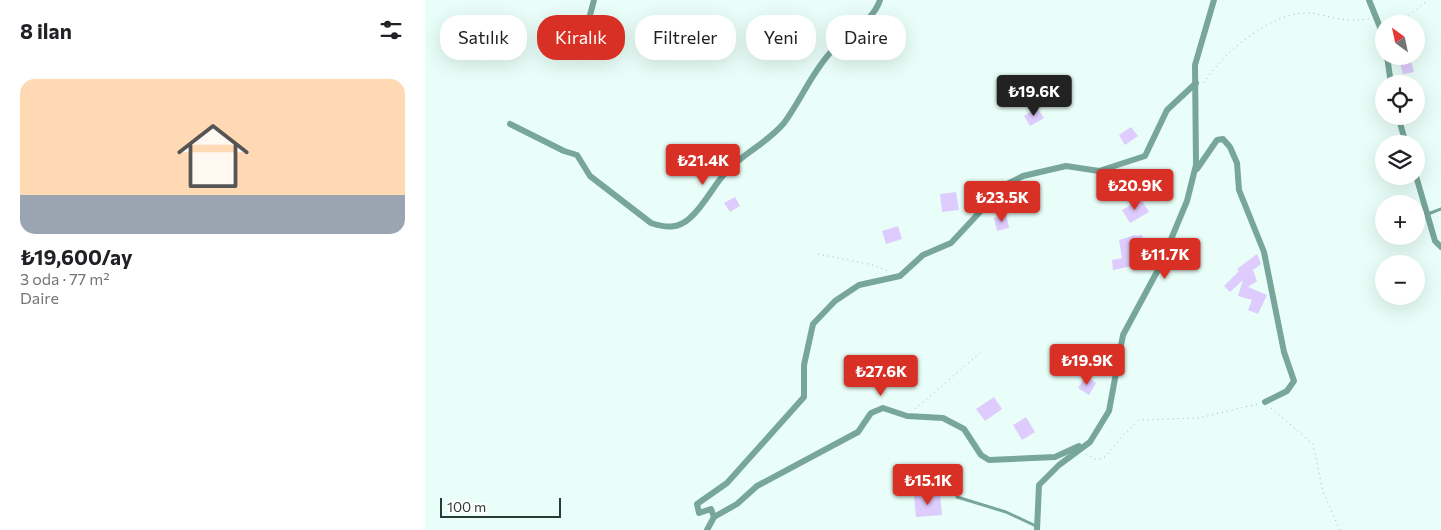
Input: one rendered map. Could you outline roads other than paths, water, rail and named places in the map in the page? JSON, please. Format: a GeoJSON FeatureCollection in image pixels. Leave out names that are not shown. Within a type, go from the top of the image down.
{"type":"FeatureCollection","features":[{"type":"Feature","properties":{"kind":"street"},"geometry":{"type":"LineString","coordinates":[[590,15],[594,0]]}},
{"type":"Feature","properties":{"kind":"street"},"geometry":{"type":"LineString","coordinates":[[510,124],[564,151],[577,155],[594,179],[651,223],[670,227],[679,225],[690,218],[730,168],[783,124],[815,72],[831,52],[867,18],[880,0]]}},
{"type":"Feature","properties":{"kind":"street"},"geometry":{"type":"LineString","coordinates":[[1037,528],[1039,485],[1059,465],[1090,442],[1109,411],[1123,335],[1159,268],[1187,201],[1196,165],[1195,65],[1214,0]]}},
{"type":"Feature","properties":{"kind":"street"},"geometry":{"type":"LineString","coordinates":[[1369,0],[1375,15]]}},
{"type":"Feature","properties":{"kind":"street"},"geometry":{"type":"LineString","coordinates":[[714,517],[711,508],[699,513],[697,504],[727,483],[804,397],[804,366],[813,324],[835,300],[859,285],[901,276],[923,255],[951,243],[1005,186],[1023,176],[1066,166],[1099,171],[1145,156],[1167,110],[1196,83]]}},
{"type":"Feature","properties":{"kind":"street"},"geometry":{"type":"LineString","coordinates":[[1193,176],[1211,145],[1217,140],[1223,139],[1230,147],[1237,163],[1239,190],[1264,252],[1284,352],[1294,381],[1287,392],[1265,402]]}},
{"type":"Feature","properties":{"kind":"street"},"geometry":{"type":"LineString","coordinates":[[1419,185],[1435,240],[1441,247]]}},
{"type":"Feature","properties":{"kind":"street"},"geometry":{"type":"LineString","coordinates":[[707,530],[714,517],[737,504],[757,486],[858,432],[871,413],[883,408],[907,416],[943,418],[964,430],[981,456],[989,460],[1055,457],[1090,442]]}},
{"type":"Feature","properties":{"kind":"lane"},"geometry":{"type":"LineString","coordinates":[[1428,214],[1441,209]]}},
{"type":"Feature","properties":{"kind":"lane"},"geometry":{"type":"LineString","coordinates":[[957,497],[1006,512],[1037,528]]}}]}
